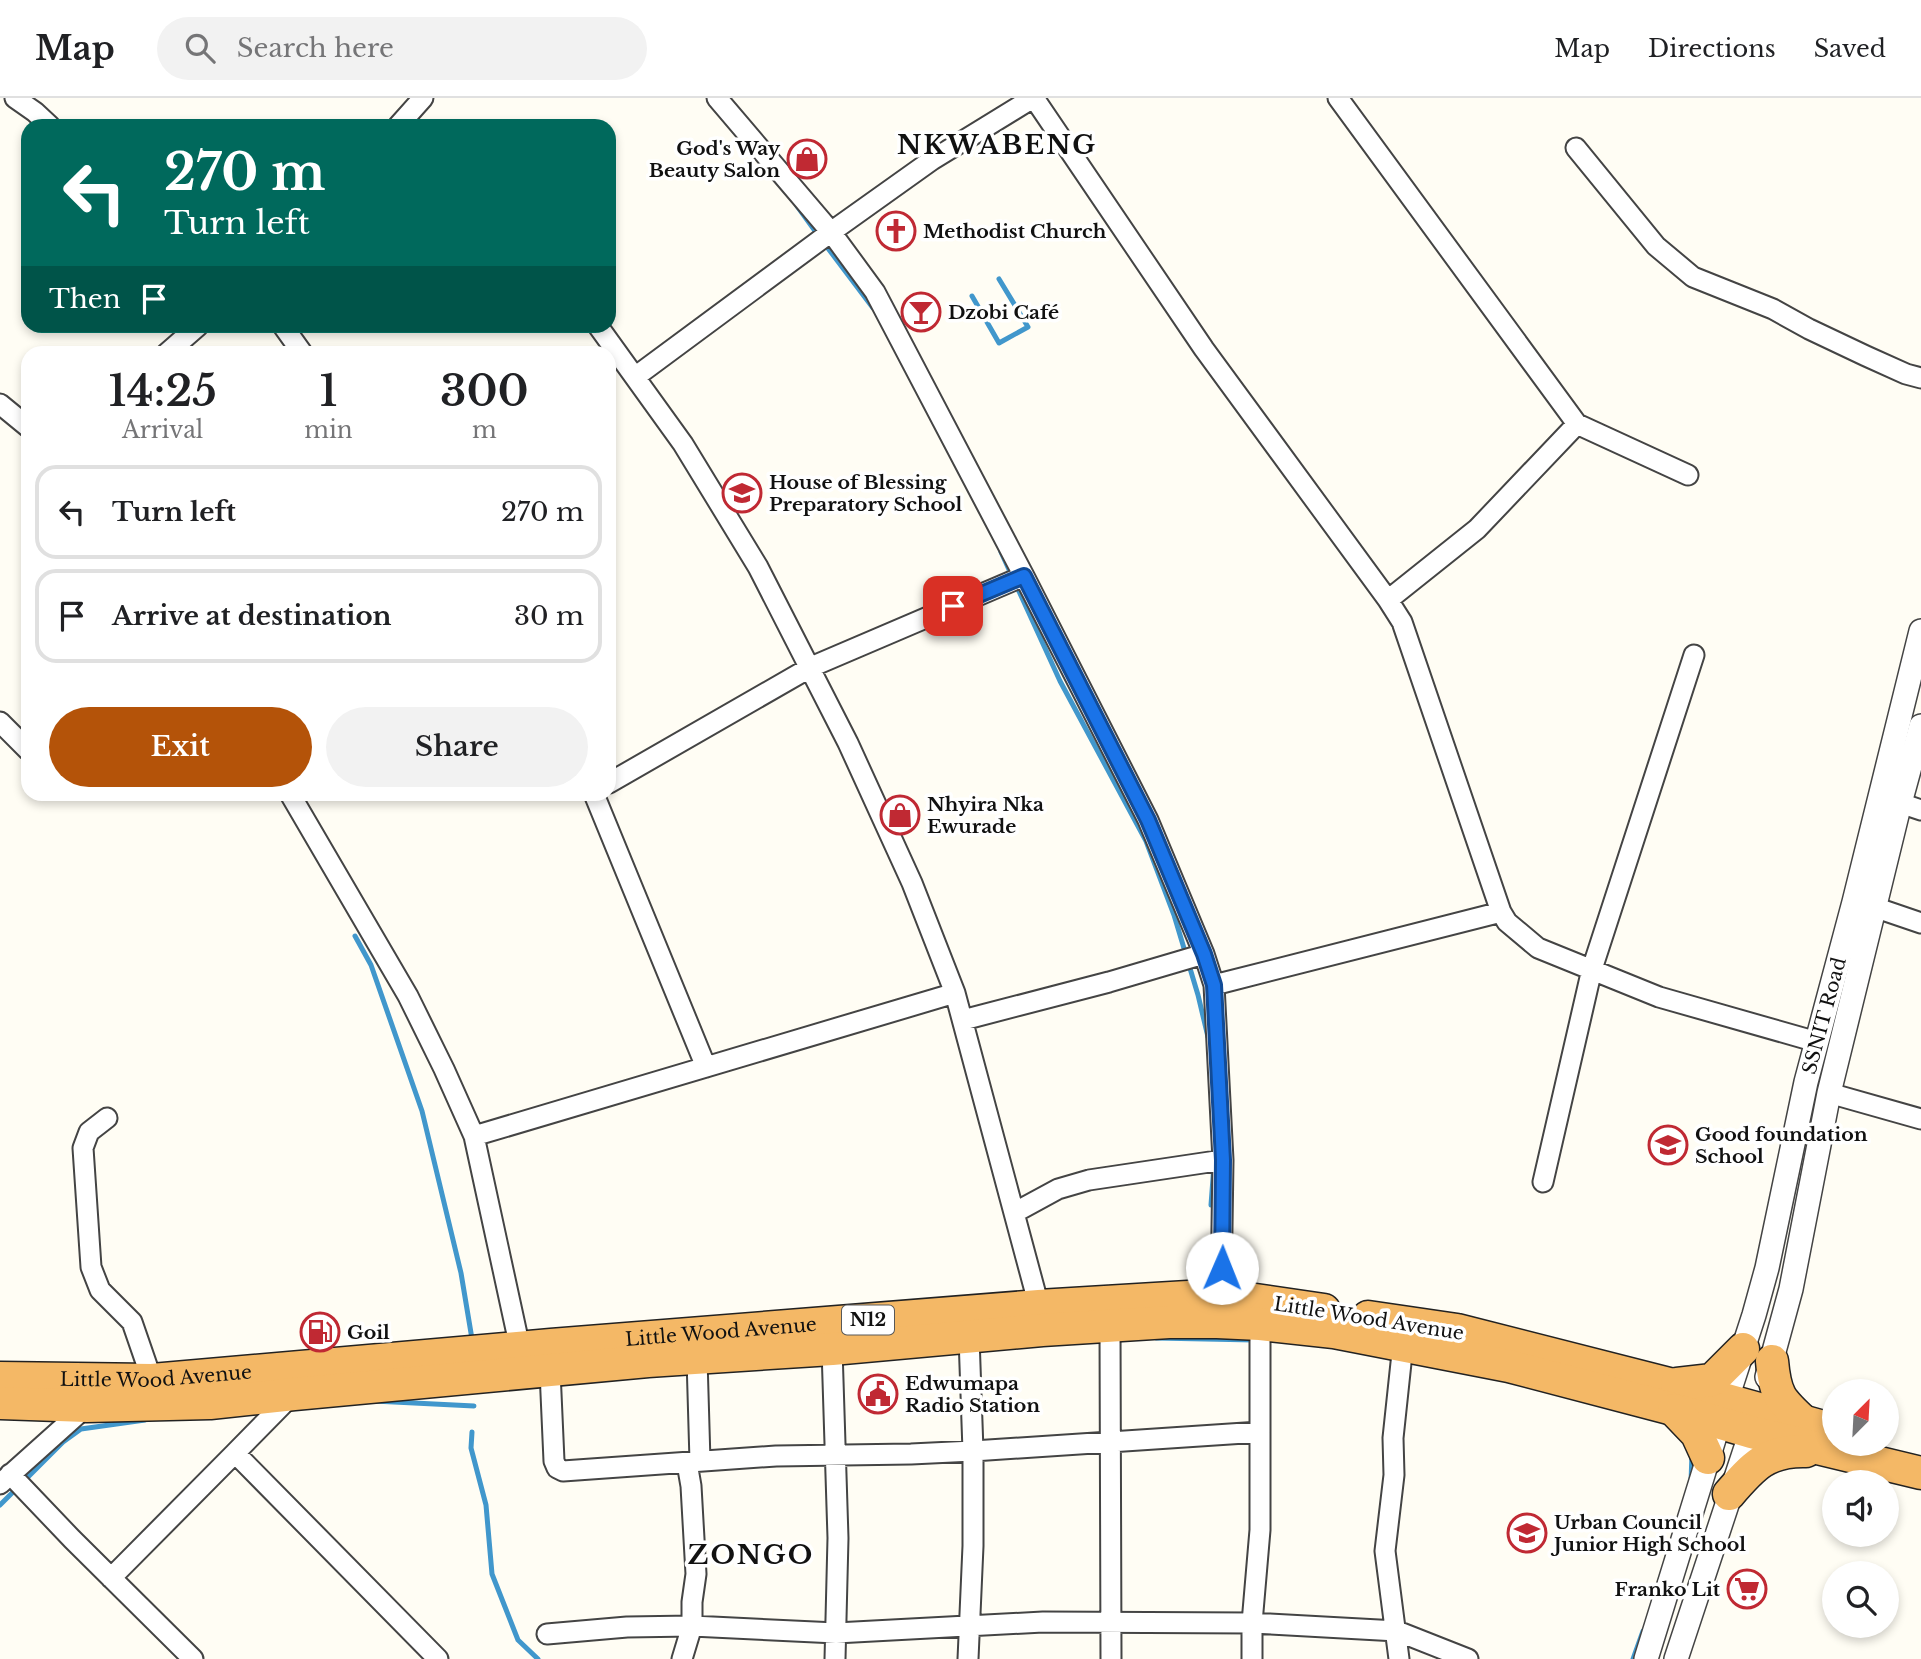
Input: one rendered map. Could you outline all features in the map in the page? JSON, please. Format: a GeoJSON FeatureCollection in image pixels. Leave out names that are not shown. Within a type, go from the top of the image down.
{"type":"FeatureCollection","features":[{"type":"Feature","properties":{"kind":"highway","name":"Little Wood Avenue"},"geometry":{"type":"LineString","coordinates":[[0,1378],[152,1380],[1039,1306],[1222,1295],[1457,1330],[1723,1411]]}},
{"type":"Feature","properties":{"kind":"highway","name":"Little Wood Avenue"},"geometry":{"type":"LineString","coordinates":[[0,1403],[87,1406],[210,1404],[648,1361],[1110,1326],[1217,1322],[1334,1332],[1671,1396]]}},
{"type":"Feature","properties":{"kind":"highway"},"geometry":{"type":"LineString","coordinates":[[1708,1458],[1698,1434],[1671,1396],[1712,1380],[1743,1349]]}},
{"type":"Feature","properties":{"kind":"highway"},"geometry":{"type":"LineString","coordinates":[[1772,1361],[1774,1383],[1781,1399],[1804,1422]]}},
{"type":"Feature","properties":{"kind":"highway","name":"N12"},"geometry":{"type":"LineString","coordinates":[[1723,1411],[1822,1438]]}},
{"type":"Feature","properties":{"kind":"highway","name":"N12"},"geometry":{"type":"LineString","coordinates":[[1755,1420],[1804,1422],[1822,1434]]}},
{"type":"Feature","properties":{"kind":"highway"},"geometry":{"type":"LineString","coordinates":[[1729,1494],[1751,1468],[1762,1460],[1822,1442]]}},
{"type":"Feature","properties":{"kind":"highway"},"geometry":{"type":"LineString","coordinates":[[1899,1449],[1921,1455]]}},
{"type":"Feature","properties":{"kind":"highway","name":"N12"},"geometry":{"type":"LineString","coordinates":[[1875,1456],[1921,1473]]}},
{"type":"Feature","properties":{"kind":"street"},"geometry":{"type":"LineString","coordinates":[[15,98],[42,119]]}},
{"type":"Feature","properties":{"kind":"street"},"geometry":{"type":"LineString","coordinates":[[717,98],[831,232],[874,292],[1024,576],[1148,820],[1204,954],[1214,985],[1223,1160],[1222,1295]]}},
{"type":"Feature","properties":{"kind":"street"},"geometry":{"type":"LineString","coordinates":[[635,377],[932,160],[1033,98],[1204,349],[1402,622],[1501,912],[1507,922],[1538,948],[1659,997],[1817,1042]]}},
{"type":"Feature","properties":{"kind":"street"},"geometry":{"type":"LineString","coordinates":[[1338,98],[1577,425],[1688,475]]}},
{"type":"Feature","properties":{"kind":"street"},"geometry":{"type":"LineString","coordinates":[[404,119],[416,100]]}},
{"type":"Feature","properties":{"kind":"street"},"geometry":{"type":"LineString","coordinates":[[1576,148],[1656,246],[1693,277],[1773,309],[1843,345],[1906,374],[1921,378]]}},
{"type":"Feature","properties":{"kind":"street"},"geometry":{"type":"LineString","coordinates":[[175,346],[190,333]]}},
{"type":"Feature","properties":{"kind":"street"},"geometry":{"type":"LineString","coordinates":[[616,351],[683,444],[758,567],[811,667],[912,883],[956,993],[1039,1306]]}},
{"type":"Feature","properties":{"kind":"street"},"geometry":{"type":"LineString","coordinates":[[0,404],[21,421]]}},
{"type":"Feature","properties":{"kind":"street"},"geometry":{"type":"LineString","coordinates":[[1388,600],[1477,529],[1577,425]]}},
{"type":"Feature","properties":{"kind":"street"},"geometry":{"type":"LineString","coordinates":[[616,779],[811,667],[1024,576]]}},
{"type":"Feature","properties":{"kind":"street","name":"SSNIT Road"},"geometry":{"type":"LineString","coordinates":[[1646,1659],[1767,1268],[1817,1042],[1921,631]]}},
{"type":"Feature","properties":{"kind":"street"},"geometry":{"type":"LineString","coordinates":[[1543,1182],[1592,969],[1694,655]]}},
{"type":"Feature","properties":{"kind":"street"},"geometry":{"type":"LineString","coordinates":[[0,722],[21,743]]}},
{"type":"Feature","properties":{"kind":"street","name":"SSNIT Road"},"geometry":{"type":"LineString","coordinates":[[1675,1659],[1755,1420],[1791,1289],[1829,1093],[1874,907],[1910,807],[1921,726]]}},
{"type":"Feature","properties":{"kind":"street"},"geometry":{"type":"LineString","coordinates":[[294,801],[408,996],[474,1136],[520,1348]]}},
{"type":"Feature","properties":{"kind":"street"},"geometry":{"type":"LineString","coordinates":[[597,801],[706,1067]]}},
{"type":"Feature","properties":{"kind":"street"},"geometry":{"type":"LineString","coordinates":[[1874,907],[1921,923]]}},
{"type":"Feature","properties":{"kind":"street"},"geometry":{"type":"LineString","coordinates":[[1214,985],[1501,912]]}},
{"type":"Feature","properties":{"kind":"street"},"geometry":{"type":"LineString","coordinates":[[963,1020],[1204,954]]}},
{"type":"Feature","properties":{"kind":"street"},"geometry":{"type":"LineString","coordinates":[[474,1136],[956,993]]}},
{"type":"Feature","properties":{"kind":"street"},"geometry":{"type":"LineString","coordinates":[[1829,1093],[1921,1119]]}},
{"type":"Feature","properties":{"kind":"street"},"geometry":{"type":"LineString","coordinates":[[107,1118],[89,1132],[83,1147],[91,1266],[100,1290],[132,1322],[152,1380]]}},
{"type":"Feature","properties":{"kind":"street"},"geometry":{"type":"LineString","coordinates":[[1014,1213],[1058,1189],[1089,1180],[1223,1160]]}},
{"type":"Feature","properties":{"kind":"street"},"geometry":{"type":"LineString","coordinates":[[1252,1659],[1259,1530],[1260,1324]]}},
{"type":"Feature","properties":{"kind":"street"},"geometry":{"type":"LineString","coordinates":[[1110,1326],[1111,1659]]}},
{"type":"Feature","properties":{"kind":"street"},"geometry":{"type":"LineString","coordinates":[[968,1659],[973,1546],[969,1337]]}},
{"type":"Feature","properties":{"kind":"street"},"geometry":{"type":"LineString","coordinates":[[1399,1659],[1385,1551],[1394,1475],[1393,1438],[1403,1344]]}},
{"type":"Feature","properties":{"kind":"street"},"geometry":{"type":"LineString","coordinates":[[832,1349],[838,1538],[835,1659]]}},
{"type":"Feature","properties":{"kind":"street"},"geometry":{"type":"LineString","coordinates":[[682,1659],[692,1626],[696,1574],[691,1486],[697,1359]]}},
{"type":"Feature","properties":{"kind":"street"},"geometry":{"type":"LineString","coordinates":[[550,1371],[554,1461],[557,1468],[563,1471],[835,1454],[973,1451],[1260,1432]]}},
{"type":"Feature","properties":{"kind":"street"},"geometry":{"type":"LineString","coordinates":[[111,1577],[294,1394]]}},
{"type":"Feature","properties":{"kind":"street"},"geometry":{"type":"LineString","coordinates":[[87,1406],[5,1479],[111,1577],[193,1659]]}},
{"type":"Feature","properties":{"kind":"street"},"geometry":{"type":"LineString","coordinates":[[235,1453],[438,1659]]}},
{"type":"Feature","properties":{"kind":"street"},"geometry":{"type":"LineString","coordinates":[[547,1633],[626,1627],[692,1626],[836,1633],[1043,1622],[1252,1623],[1397,1631],[1468,1659]]}},
{"type":"Feature","properties":{"kind":"waterway"},"geometry":{"type":"LineString","coordinates":[[797,206],[818,235]]}},
{"type":"Feature","properties":{"kind":"waterway"},"geometry":{"type":"LineString","coordinates":[[824,243],[873,308]]}},
{"type":"Feature","properties":{"kind":"waterway"},"geometry":{"type":"LineString","coordinates":[[972,296],[999,343],[1028,327],[999,279]]}},
{"type":"Feature","properties":{"kind":"waterway"},"geometry":{"type":"LineString","coordinates":[[1001,552],[1060,681],[1146,841],[1174,915],[1208,1037]]}},
{"type":"Feature","properties":{"kind":"waterway"},"geometry":{"type":"LineString","coordinates":[[355,936],[371,965],[422,1111],[461,1273],[472,1339]]}},
{"type":"Feature","properties":{"kind":"waterway"},"geometry":{"type":"LineString","coordinates":[[1211,1205],[1214,1165]]}},
{"type":"Feature","properties":{"kind":"waterway"},"geometry":{"type":"LineString","coordinates":[[1156,1338],[1254,1340]]}},
{"type":"Feature","properties":{"kind":"waterway"},"geometry":{"type":"LineString","coordinates":[[374,1401],[474,1406]]}},
{"type":"Feature","properties":{"kind":"waterway"},"geometry":{"type":"LineString","coordinates":[[0,1505],[63,1442],[81,1429],[145,1420]]}},
{"type":"Feature","properties":{"kind":"waterway"},"geometry":{"type":"LineString","coordinates":[[472,1432],[471,1448],[486,1505],[492,1574],[518,1640],[538,1659]]}},
{"type":"Feature","properties":{"kind":"waterway"},"geometry":{"type":"LineString","coordinates":[[1691,1482],[1692,1453]]}},
{"type":"Feature","properties":{"kind":"waterway"},"geometry":{"type":"LineString","coordinates":[[1633,1659],[1643,1631]]}},
{"type":"Feature","properties":{"kind":"place","name":"God's Way Beauty Salon"},"geometry":{"type":"Point","coordinates":[807,159]}},
{"type":"Feature","properties":{"kind":"place","name":"Methodist Church"},"geometry":{"type":"Point","coordinates":[896,231]}},
{"type":"Feature","properties":{"kind":"place","name":"Dzobi Café"},"geometry":{"type":"Point","coordinates":[921,312]}},
{"type":"Feature","properties":{"kind":"place","name":"House of Blessing Preparatory School"},"geometry":{"type":"Point","coordinates":[742,493]}},
{"type":"Feature","properties":{"kind":"place","name":"Nhyira Nka Ewurade"},"geometry":{"type":"Point","coordinates":[900,815]}},
{"type":"Feature","properties":{"kind":"place","name":"Good foundation School"},"geometry":{"type":"Point","coordinates":[1668,1145]}},
{"type":"Feature","properties":{"kind":"place","name":"Goil"},"geometry":{"type":"Point","coordinates":[320,1332]}},
{"type":"Feature","properties":{"kind":"place","name":"Edwumapa Radio Station"},"geometry":{"type":"Point","coordinates":[878,1394]}},
{"type":"Feature","properties":{"kind":"place","name":"Urban Council Junior High School"},"geometry":{"type":"Point","coordinates":[1527,1533]}},
{"type":"Feature","properties":{"kind":"place","name":"Franko Lit"},"geometry":{"type":"Point","coordinates":[1747,1589]}},
{"type":"Feature","properties":{"kind":"district","name":"NKWABENG"},"geometry":{"type":"Point","coordinates":[997,145]}},
{"type":"Feature","properties":{"kind":"district","name":"ZONGO"},"geometry":{"type":"Point","coordinates":[751,1555]}},
{"type":"Feature","properties":{"kind":"route"},"geometry":{"type":"LineString","coordinates":[[953,606],[1024,576],[1148,820],[1204,954],[1214,985],[1223,1160],[1222,1268]]}}]}
